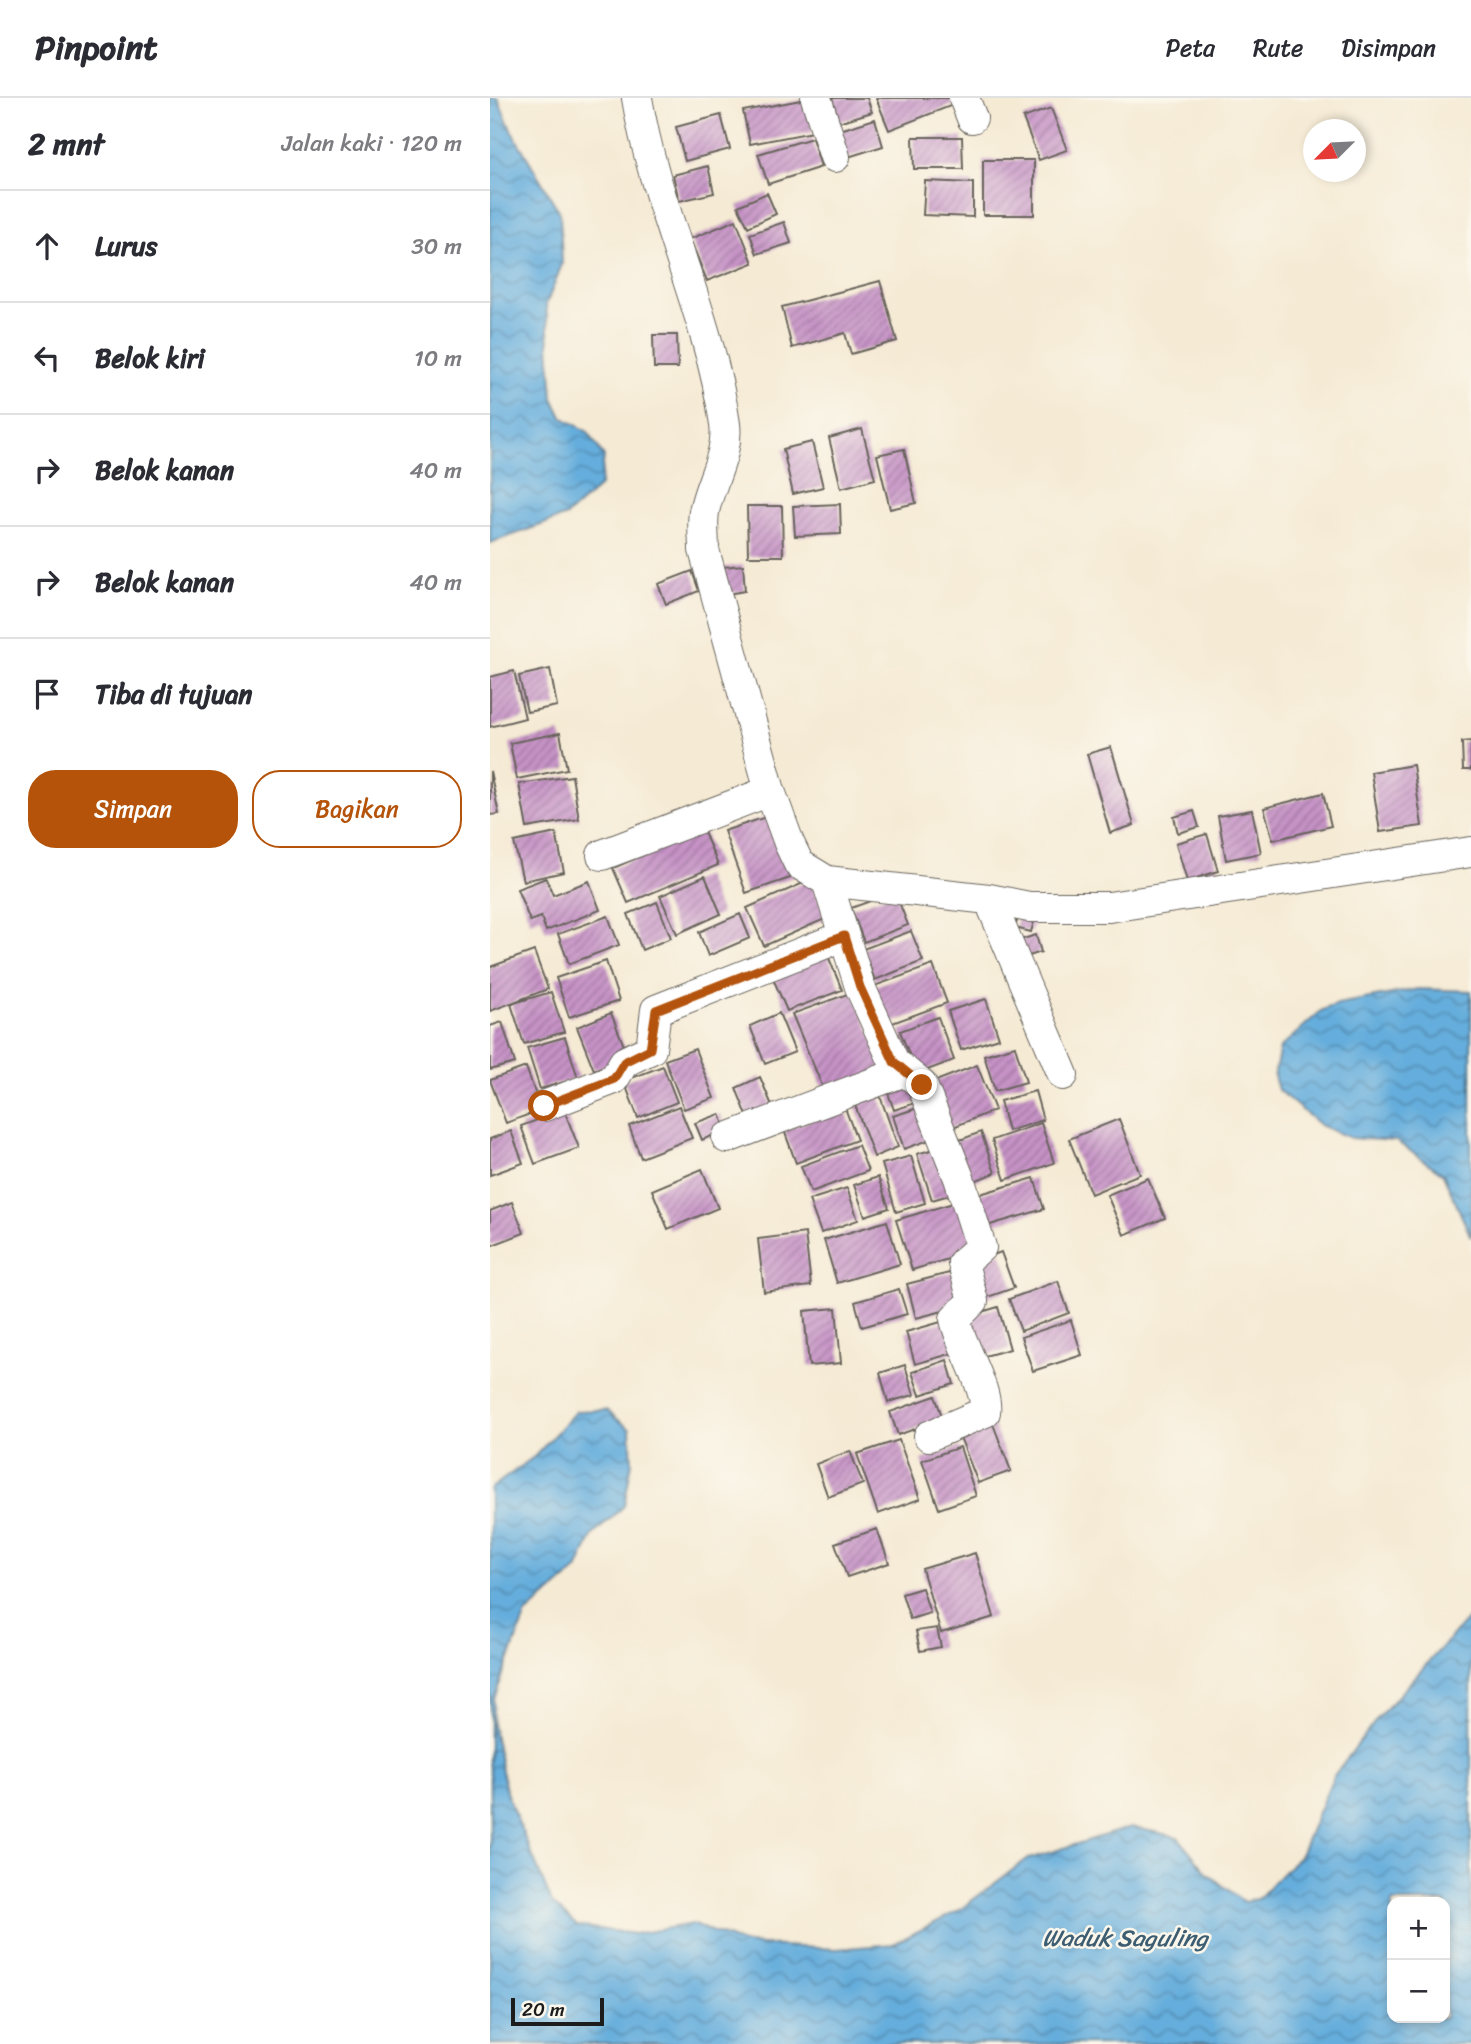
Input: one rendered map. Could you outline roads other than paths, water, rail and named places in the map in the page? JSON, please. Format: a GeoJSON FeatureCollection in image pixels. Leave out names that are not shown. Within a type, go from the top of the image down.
{"type":"FeatureCollection","features":[{"type":"Feature","properties":{"kind":"street"},"geometry":{"type":"LineString","coordinates":[[637,98],[643,137],[687,272],[726,428],[720,467],[704,512],[704,550],[770,791],[799,864],[827,881],[989,899],[1029,907],[1109,907],[1471,852]]}},
{"type":"Feature","properties":{"kind":"street"},"geometry":{"type":"LineString","coordinates":[[816,98],[835,156]]}},
{"type":"Feature","properties":{"kind":"street"},"geometry":{"type":"LineString","coordinates":[[602,855],[770,791]]}},
{"type":"Feature","properties":{"kind":"street"},"geometry":{"type":"LineString","coordinates":[[827,881],[865,999],[894,1062],[922,1085],[959,1178],[981,1247],[978,1253],[963,1263],[973,1301],[955,1320],[958,1334],[985,1399],[985,1412],[929,1436]]}},
{"type":"Feature","properties":{"kind":"street"},"geometry":{"type":"LineString","coordinates":[[989,899],[1063,1075]]}},
{"type":"Feature","properties":{"kind":"street"},"geometry":{"type":"LineString","coordinates":[[544,1106],[614,1079],[624,1062],[650,1049],[656,1010],[844,936]]}},
{"type":"Feature","properties":{"kind":"street"},"geometry":{"type":"LineString","coordinates":[[727,1138],[905,1071]]}},
{"type":"Feature","properties":{"kind":"water"},"geometry":{"type":"Polygon","coordinates":[[[490,98],[498,98],[511,130],[560,213],[562,264],[546,305],[553,398],[562,417],[588,432],[604,457],[600,486],[566,516],[490,543],[490,98]]]}},
{"type":"Feature","properties":{"kind":"water"},"geometry":{"type":"Polygon","coordinates":[[[1418,989],[1471,991],[1471,1237],[1443,1174],[1396,1141],[1351,1138],[1321,1126],[1278,1090],[1274,1076],[1280,1048],[1322,1010],[1338,1004],[1418,989]]]}},
{"type":"Feature","properties":{"kind":"water","name":"Waduk Saguling"},"geometry":{"type":"Polygon","coordinates":[[[606,1410],[630,1429],[632,1462],[624,1506],[592,1536],[577,1570],[526,1614],[494,1699],[492,1723],[507,1795],[552,1903],[577,1926],[635,1934],[692,1924],[745,1944],[836,1949],[893,1944],[958,1911],[1026,1860],[1131,1827],[1178,1837],[1208,1874],[1244,1902],[1258,1899],[1300,1855],[1333,1777],[1378,1718],[1471,1615],[1471,2044],[490,2044],[490,1489],[535,1456],[576,1411],[606,1410]]]}}]}
